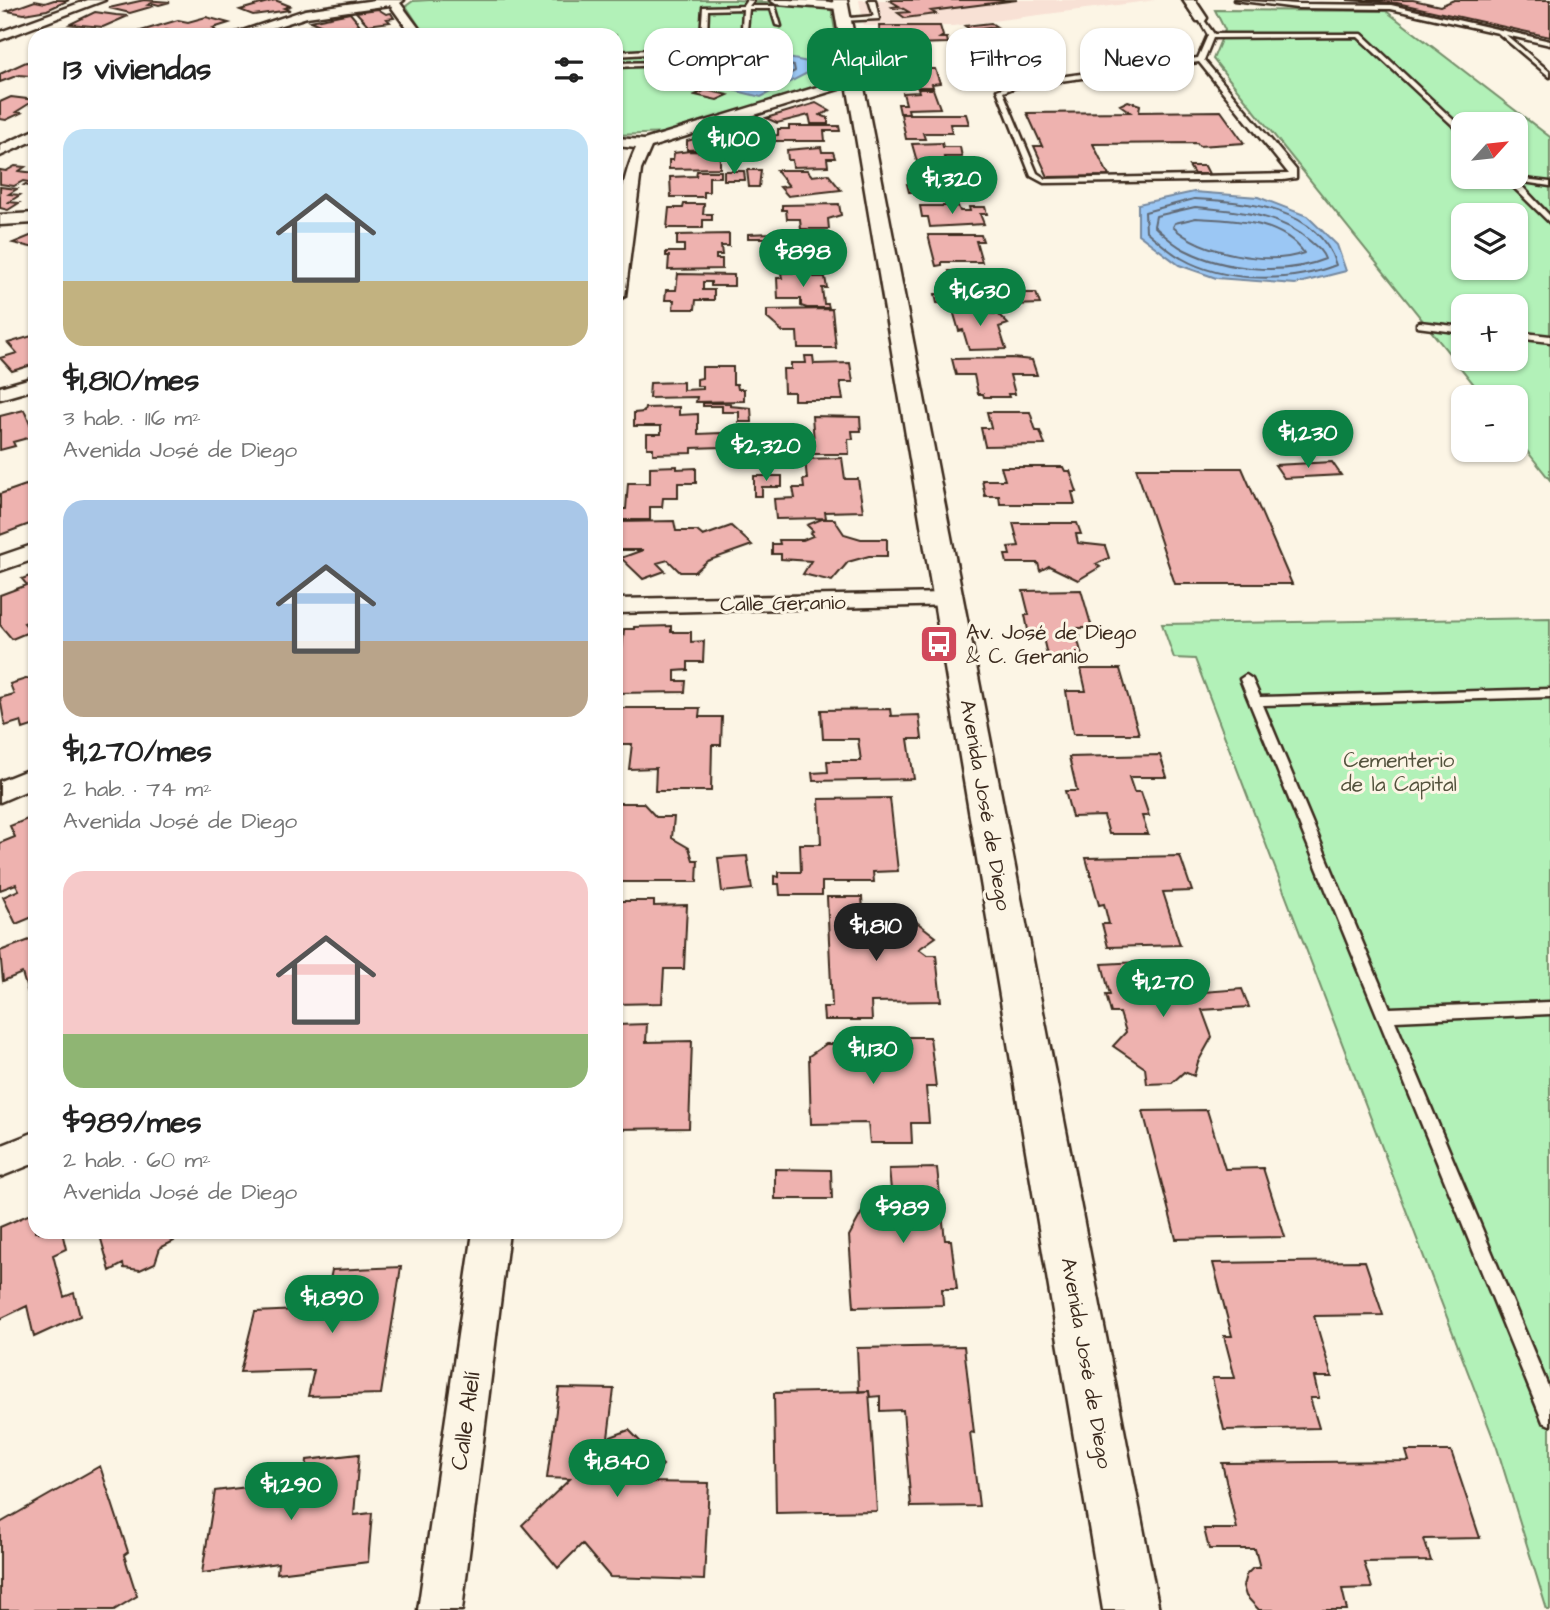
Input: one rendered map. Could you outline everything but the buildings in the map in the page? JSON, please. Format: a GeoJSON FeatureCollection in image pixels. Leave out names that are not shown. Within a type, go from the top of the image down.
{"type":"FeatureCollection","features":[{"type":"Feature","properties":{"kind":"street"},"geometry":{"type":"LineString","coordinates":[[0,36],[99,0]]}},
{"type":"Feature","properties":{"kind":"street"},"geometry":{"type":"LineString","coordinates":[[392,0],[413,28]]}},
{"type":"Feature","properties":{"kind":"street"},"geometry":{"type":"LineString","coordinates":[[260,28],[305,15],[398,0]]}},
{"type":"Feature","properties":{"kind":"street"},"geometry":{"type":"LineString","coordinates":[[776,0],[848,6]]}},
{"type":"Feature","properties":{"kind":"street"},"geometry":{"type":"LineString","coordinates":[[1189,0],[1201,18]]}},
{"type":"Feature","properties":{"kind":"street","name":"Avenida José de Diego"},"geometry":{"type":"LineString","coordinates":[[848,6],[849,28]]}},
{"type":"Feature","properties":{"kind":"street"},"geometry":{"type":"LineString","coordinates":[[623,142],[645,144],[817,91]]}},
{"type":"Feature","properties":{"kind":"street","name":"Avenida José de Diego"},"geometry":{"type":"LineString","coordinates":[[855,91],[1131,1610]]}},
{"type":"Feature","properties":{"kind":"street"},"geometry":{"type":"LineString","coordinates":[[0,152],[28,138]]}},
{"type":"Feature","properties":{"kind":"street"},"geometry":{"type":"LineString","coordinates":[[623,209],[633,170],[645,144]]}},
{"type":"Feature","properties":{"kind":"street"},"geometry":{"type":"LineString","coordinates":[[0,220],[28,218]]}},
{"type":"Feature","properties":{"kind":"street"},"geometry":{"type":"LineString","coordinates":[[0,393],[28,385]]}},
{"type":"Feature","properties":{"kind":"street"},"geometry":{"type":"LineString","coordinates":[[0,564],[28,554]]}},
{"type":"Feature","properties":{"kind":"street","name":"Calle Geranio"},"geometry":{"type":"LineString","coordinates":[[623,606],[949,600]]}},
{"type":"Feature","properties":{"kind":"street"},"geometry":{"type":"LineString","coordinates":[[0,792],[28,779]]}},
{"type":"Feature","properties":{"kind":"street"},"geometry":{"type":"LineString","coordinates":[[0,1162],[28,1150]]}},
{"type":"Feature","properties":{"kind":"street","name":"Calle Alelí"},"geometry":{"type":"LineString","coordinates":[[440,1610],[490,1239]]}},
{"type":"Feature","properties":{"kind":"lane"},"geometry":{"type":"LineString","coordinates":[[1237,0],[1297,6],[1391,7],[1550,43]]}},
{"type":"Feature","properties":{"kind":"lane"},"geometry":{"type":"LineString","coordinates":[[623,65],[663,64],[745,29],[749,4]]}},
{"type":"Feature","properties":{"kind":"lane"},"geometry":{"type":"LineString","coordinates":[[623,54],[679,50],[704,36],[705,8],[749,4],[773,7],[779,24]]}},
{"type":"Feature","properties":{"kind":"lane"},"geometry":{"type":"LineString","coordinates":[[1201,18],[1210,36],[1202,60]]}},
{"type":"Feature","properties":{"kind":"lane"},"geometry":{"type":"LineString","coordinates":[[1497,31],[1550,75]]}},
{"type":"Feature","properties":{"kind":"lane"},"geometry":{"type":"LineString","coordinates":[[1210,36],[1360,35],[1451,122]]}},
{"type":"Feature","properties":{"kind":"lane"},"geometry":{"type":"LineString","coordinates":[[1202,60],[1293,172],[1293,176],[1044,181],[1034,174],[999,91],[1015,85],[1202,60]]}},
{"type":"Feature","properties":{"kind":"lane"},"geometry":{"type":"LineString","coordinates":[[1528,180],[1550,184]]}},
{"type":"Feature","properties":{"kind":"lane"},"geometry":{"type":"LineString","coordinates":[[1520,189],[1550,221]]}},
{"type":"Feature","properties":{"kind":"lane"},"geometry":{"type":"LineString","coordinates":[[1420,325],[1451,329]]}},
{"type":"Feature","properties":{"kind":"lane"},"geometry":{"type":"LineString","coordinates":[[1528,336],[1550,339]]}},
{"type":"Feature","properties":{"kind":"lane"},"geometry":{"type":"LineString","coordinates":[[1246,679],[1550,1415]]}},
{"type":"Feature","properties":{"kind":"lane"},"geometry":{"type":"LineString","coordinates":[[1255,701],[1550,693]]}},
{"type":"Feature","properties":{"kind":"lane"},"geometry":{"type":"LineString","coordinates":[[1385,1015],[1550,1008]]}},
{"type":"Feature","properties":{"kind":"shaded area"},"geometry":{"type":"Polygon","coordinates":[[[859,0],[1156,0],[953,26],[864,26],[859,0]]]}},
{"type":"Feature","properties":{"kind":"green space"},"geometry":{"type":"Polygon","coordinates":[[[429,0],[736,0],[831,7],[835,28],[807,28],[807,91],[670,133],[623,135],[623,28],[420,28],[406,6],[413,1],[429,0]]]}},
{"type":"Feature","properties":{"kind":"green space"},"geometry":{"type":"Polygon","coordinates":[[[1215,10],[1386,11],[1517,112],[1451,112],[1451,189],[1528,189],[1528,120],[1550,137],[1550,480],[1528,452],[1528,385],[1474,385],[1463,371],[1528,371],[1528,294],[1451,294],[1451,356],[1213,59],[1225,30],[1215,10]]]}},
{"type":"Feature","properties":{"kind":"green space","name":"Cementerio de la Capital"},"geometry":{"type":"Polygon","coordinates":[[[1550,618],[1550,1610],[1547,1610],[1497,1448],[1195,659],[1174,658],[1162,624],[1550,618]]]}},
{"type":"Feature","properties":{"kind":"water"},"geometry":{"type":"Polygon","coordinates":[[[793,59],[807,62],[807,73],[793,80],[793,59]]]}},
{"type":"Feature","properties":{"kind":"water"},"geometry":{"type":"Polygon","coordinates":[[[736,91],[773,91],[761,97],[736,91]]]}},
{"type":"Feature","properties":{"kind":"water"},"geometry":{"type":"Polygon","coordinates":[[[1194,192],[1258,197],[1307,216],[1337,245],[1346,271],[1295,284],[1216,278],[1179,265],[1138,234],[1138,204],[1194,192]]]}},
{"type":"Feature","properties":{"kind":"place","name":"Av. José de Diego & C. Geranio"},"geometry":{"type":"Point","coordinates":[939,644]}}]}
